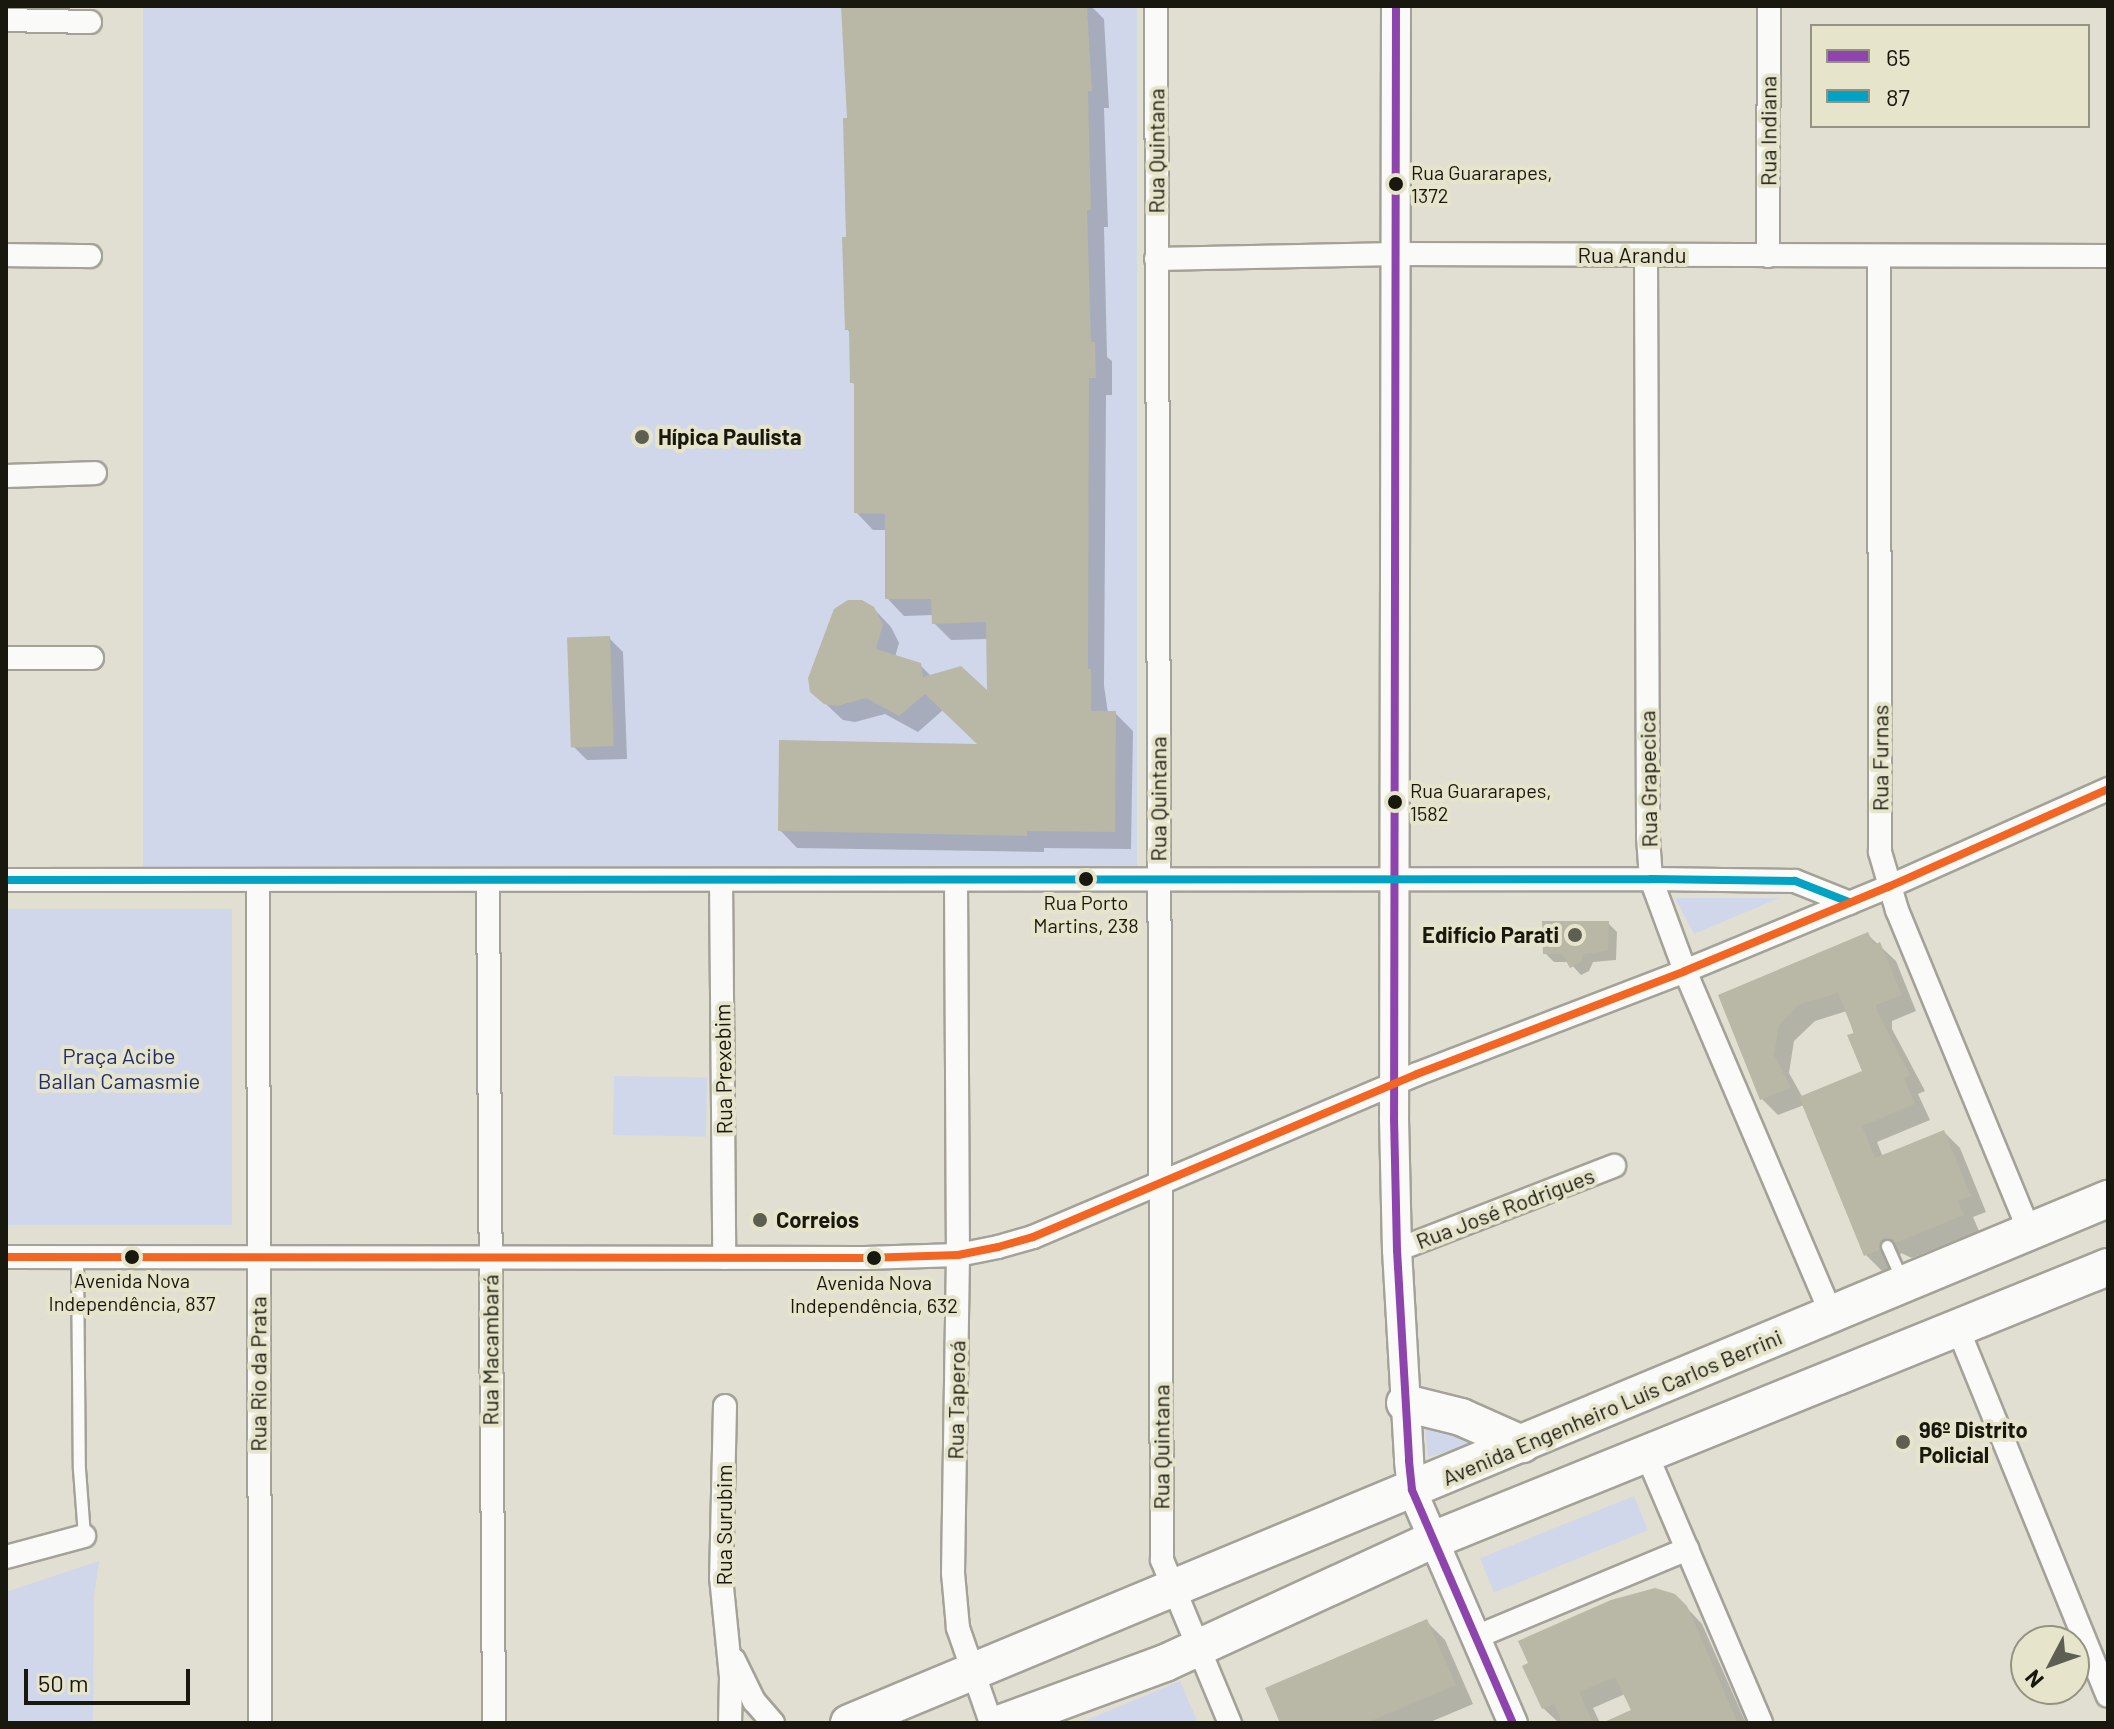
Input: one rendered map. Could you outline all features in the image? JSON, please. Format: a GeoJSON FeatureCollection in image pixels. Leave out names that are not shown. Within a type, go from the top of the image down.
{"type":"FeatureCollection","features":[{"type":"Feature","properties":{"kind":"main road","name":"Avenida Engenheiro Luís Carlos Berrini"},"geometry":{"type":"LineString","coordinates":[[849,1723],[2108,1199]]}},
{"type":"Feature","properties":{"kind":"main road"},"geometry":{"type":"LineString","coordinates":[[1002,1723],[1197,1649],[1433,1540],[2108,1267]]}},
{"type":"Feature","properties":{"kind":"main road"},"geometry":{"type":"LineString","coordinates":[[1405,1403],[1461,1417],[1522,1444]]}},
{"type":"Feature","properties":{"kind":"street","name":"Rua Quintana"},"geometry":{"type":"LineString","coordinates":[[1156,6],[1162,1560],[1171,1588],[1230,1723]]}},
{"type":"Feature","properties":{"kind":"street"},"geometry":{"type":"LineString","coordinates":[[1396,6],[1397,1250],[1405,1403],[1412,1490],[1513,1723]]}},
{"type":"Feature","properties":{"kind":"street","name":"Rua Indiana"},"geometry":{"type":"LineString","coordinates":[[1768,256],[1769,6]]}},
{"type":"Feature","properties":{"kind":"street"},"geometry":{"type":"LineString","coordinates":[[6,20],[90,22]]}},
{"type":"Feature","properties":{"kind":"street","name":"Rua Arandu"},"geometry":{"type":"LineString","coordinates":[[1156,259],[1396,254],[2108,256]]}},
{"type":"Feature","properties":{"kind":"street"},"geometry":{"type":"LineString","coordinates":[[6,255],[90,256]]}},
{"type":"Feature","properties":{"kind":"street","name":"Rua Grapecica"},"geometry":{"type":"LineString","coordinates":[[1646,255],[1648,822],[1651,879],[1685,971],[1832,1315]]}},
{"type":"Feature","properties":{"kind":"street","name":"Rua Furnas"},"geometry":{"type":"LineString","coordinates":[[1879,257],[1880,852],[1888,887],[2029,1231]]}},
{"type":"Feature","properties":{"kind":"street"},"geometry":{"type":"LineString","coordinates":[[6,476],[95,473]]}},
{"type":"Feature","properties":{"kind":"street"},"geometry":{"type":"LineString","coordinates":[[6,658],[92,658]]}},
{"type":"Feature","properties":{"kind":"street"},"geometry":{"type":"LineString","coordinates":[[6,1257],[724,1258],[958,1255],[1033,1237],[1160,1180],[1397,1083],[1850,903],[2108,789]]}},
{"type":"Feature","properties":{"kind":"street"},"geometry":{"type":"LineString","coordinates":[[6,880],[1651,879],[1795,881],[1850,903]]}},
{"type":"Feature","properties":{"kind":"street","name":"Rua Rio da Prata"},"geometry":{"type":"LineString","coordinates":[[258,880],[260,1723]]}},
{"type":"Feature","properties":{"kind":"street","name":"Rua Prexebim"},"geometry":{"type":"LineString","coordinates":[[721,880],[724,1258]]}},
{"type":"Feature","properties":{"kind":"street","name":"Rua Taperoá"},"geometry":{"type":"LineString","coordinates":[[956,880],[958,1255],[953,1573],[958,1628],[991,1723]]}},
{"type":"Feature","properties":{"kind":"street","name":"Rua Macambará"},"geometry":{"type":"LineString","coordinates":[[488,881],[494,1723]]}},
{"type":"Feature","properties":{"kind":"street","name":"Rua José Rodrigues"},"geometry":{"type":"LineString","coordinates":[[1397,1250],[1614,1166]]}},
{"type":"Feature","properties":{"kind":"street"},"geometry":{"type":"LineString","coordinates":[[1958,1329],[2108,1696]]}},
{"type":"Feature","properties":{"kind":"street","name":"Rua Surubim"},"geometry":{"type":"LineString","coordinates":[[725,1406],[721,1577],[729,1644],[730,1723]]}},
{"type":"Feature","properties":{"kind":"street"},"geometry":{"type":"LineString","coordinates":[[1646,1453],[1761,1723]]}},
{"type":"Feature","properties":{"kind":"street"},"geometry":{"type":"LineString","coordinates":[[6,1557],[84,1536]]}},
{"type":"Feature","properties":{"kind":"street"},"geometry":{"type":"LineString","coordinates":[[1476,1637],[1687,1549]]}},
{"type":"Feature","properties":{"kind":"street","name":"Rua Surubim"},"geometry":{"type":"LineString","coordinates":[[729,1644],[743,1683],[773,1723]]}},
{"type":"Feature","properties":{"kind":"lane"},"geometry":{"type":"LineString","coordinates":[[1887,1246],[1904,1284]]}},
{"type":"Feature","properties":{"kind":"lane"},"geometry":{"type":"LineString","coordinates":[[77,1257],[79,1469],[84,1536]]}},
{"type":"Feature","properties":{"kind":"green space","name":"Hípica Paulista"},"geometry":{"type":"Polygon","coordinates":[[[143,6],[1137,6],[1137,867],[143,867],[143,6]]]}},
{"type":"Feature","properties":{"kind":"green space"},"geometry":{"type":"Polygon","coordinates":[[[1675,898],[1779,898],[1694,934],[1675,898]]]}},
{"type":"Feature","properties":{"kind":"green space","name":"Praça Acibe Ballan Camasmie"},"geometry":{"type":"Polygon","coordinates":[[[6,909],[232,909],[232,1225],[6,1225],[6,909]]]}},
{"type":"Feature","properties":{"kind":"green space"},"geometry":{"type":"Polygon","coordinates":[[[614,1076],[707,1078],[706,1137],[613,1135],[614,1076]]]}},
{"type":"Feature","properties":{"kind":"green space"},"geometry":{"type":"Polygon","coordinates":[[[1424,1414],[1483,1441],[1428,1457],[1424,1414]]]}},
{"type":"Feature","properties":{"kind":"green space"},"geometry":{"type":"Polygon","coordinates":[[[1634,1496],[1648,1530],[1494,1592],[1480,1558],[1634,1496]]]}},
{"type":"Feature","properties":{"kind":"green space"},"geometry":{"type":"Polygon","coordinates":[[[99,1561],[94,1596],[93,1723],[6,1723],[6,1592],[99,1561]]]}},
{"type":"Feature","properties":{"kind":"green space"},"geometry":{"type":"Polygon","coordinates":[[[1180,1681],[1198,1723],[1080,1723],[1180,1681]]]}},
{"type":"Feature","properties":{"kind":"building"},"geometry":{"type":"Polygon","coordinates":[[[841,6],[1087,6],[1092,91],[1088,91],[1091,210],[1087,210],[1091,342],[1095,342],[1096,378],[1089,378],[1088,669],[1091,669],[1091,711],[1116,711],[1115,832],[1027,831],[1027,836],[778,831],[779,740],[977,744],[925,694],[899,716],[866,698],[837,706],[824,704],[810,692],[808,678],[834,609],[848,600],[862,600],[874,607],[883,624],[876,649],[921,663],[923,677],[961,666],[987,690],[986,622],[932,624],[931,599],[885,599],[885,514],[854,513],[854,383],[850,383],[849,330],[845,330],[842,237],[846,237],[843,118],[847,118],[841,6]]]}},
{"type":"Feature","properties":{"kind":"building"},"geometry":{"type":"Polygon","coordinates":[[[610,636],[614,746],[571,747],[567,638],[610,636]]]}},
{"type":"Feature","properties":{"kind":"building","name":"Edifício Parati"},"geometry":{"type":"Polygon","coordinates":[[[1542,921],[1609,921],[1608,951],[1584,954],[1581,962],[1570,968],[1562,954],[1543,954],[1542,921]]]}},
{"type":"Feature","properties":{"kind":"building"},"geometry":{"type":"Polygon","coordinates":[[[1868,932],[1874,945],[1880,942],[1902,995],[1876,1005],[1910,1075],[1904,1078],[1915,1104],[1862,1126],[1875,1158],[1944,1130],[1971,1196],[1958,1201],[1964,1215],[1895,1243],[1884,1238],[1879,1250],[1864,1256],[1799,1097],[1862,1071],[1847,1035],[1854,1033],[1838,993],[1798,1005],[1779,1025],[1774,1055],[1791,1088],[1760,1100],[1718,995],[1868,932]]]}},
{"type":"Feature","properties":{"kind":"building"},"geometry":{"type":"Polygon","coordinates":[[[1655,1588],[1675,1594],[1687,1606],[1738,1723],[1602,1723],[1631,1710],[1615,1677],[1579,1692],[1593,1723],[1562,1723],[1554,1704],[1542,1709],[1522,1666],[1528,1663],[1518,1641],[1611,1600],[1655,1588]]]}},
{"type":"Feature","properties":{"kind":"building"},"geometry":{"type":"Polygon","coordinates":[[[1427,1619],[1456,1685],[1366,1723],[1280,1723],[1265,1688],[1427,1619]]]}},
{"type":"Feature","properties":{"kind":"transit line","name":"65"},"geometry":{"type":"LineString","coordinates":[[1396,6],[1394,1118],[1397,1250],[1409,1461],[1412,1490],[1513,1723]]}},
{"type":"Feature","properties":{"kind":"transit line"},"geometry":{"type":"LineString","coordinates":[[6,1257],[865,1258],[958,1255],[998,1247],[1033,1237],[1417,1074],[1685,971],[1888,887],[2108,789]]}},
{"type":"Feature","properties":{"kind":"transit line","name":"87"},"geometry":{"type":"LineString","coordinates":[[6,880],[1651,879],[1795,881],[1849,902]]}},
{"type":"Feature","properties":{"kind":"place","name":"Rua Guararapes, 1372"},"geometry":{"type":"Point","coordinates":[1396,184]}},
{"type":"Feature","properties":{"kind":"place","name":"Hípica Paulista"},"geometry":{"type":"Point","coordinates":[642,437]}},
{"type":"Feature","properties":{"kind":"place","name":"Rua Guararapes, 1582"},"geometry":{"type":"Point","coordinates":[1395,802]}},
{"type":"Feature","properties":{"kind":"place","name":"Rua Porto Martins, 238"},"geometry":{"type":"Point","coordinates":[1086,879]}},
{"type":"Feature","properties":{"kind":"place","name":"Edifício Parati"},"geometry":{"type":"Point","coordinates":[1575,935]}},
{"type":"Feature","properties":{"kind":"place","name":"Correios"},"geometry":{"type":"Point","coordinates":[760,1220]}},
{"type":"Feature","properties":{"kind":"place","name":"Avenida Nova Independência, 837"},"geometry":{"type":"Point","coordinates":[132,1257]}},
{"type":"Feature","properties":{"kind":"place","name":"Avenida Nova Independência, 632"},"geometry":{"type":"Point","coordinates":[874,1258]}},
{"type":"Feature","properties":{"kind":"place","name":"96º Distrito Policial"},"geometry":{"type":"Point","coordinates":[1903,1442]}}]}
